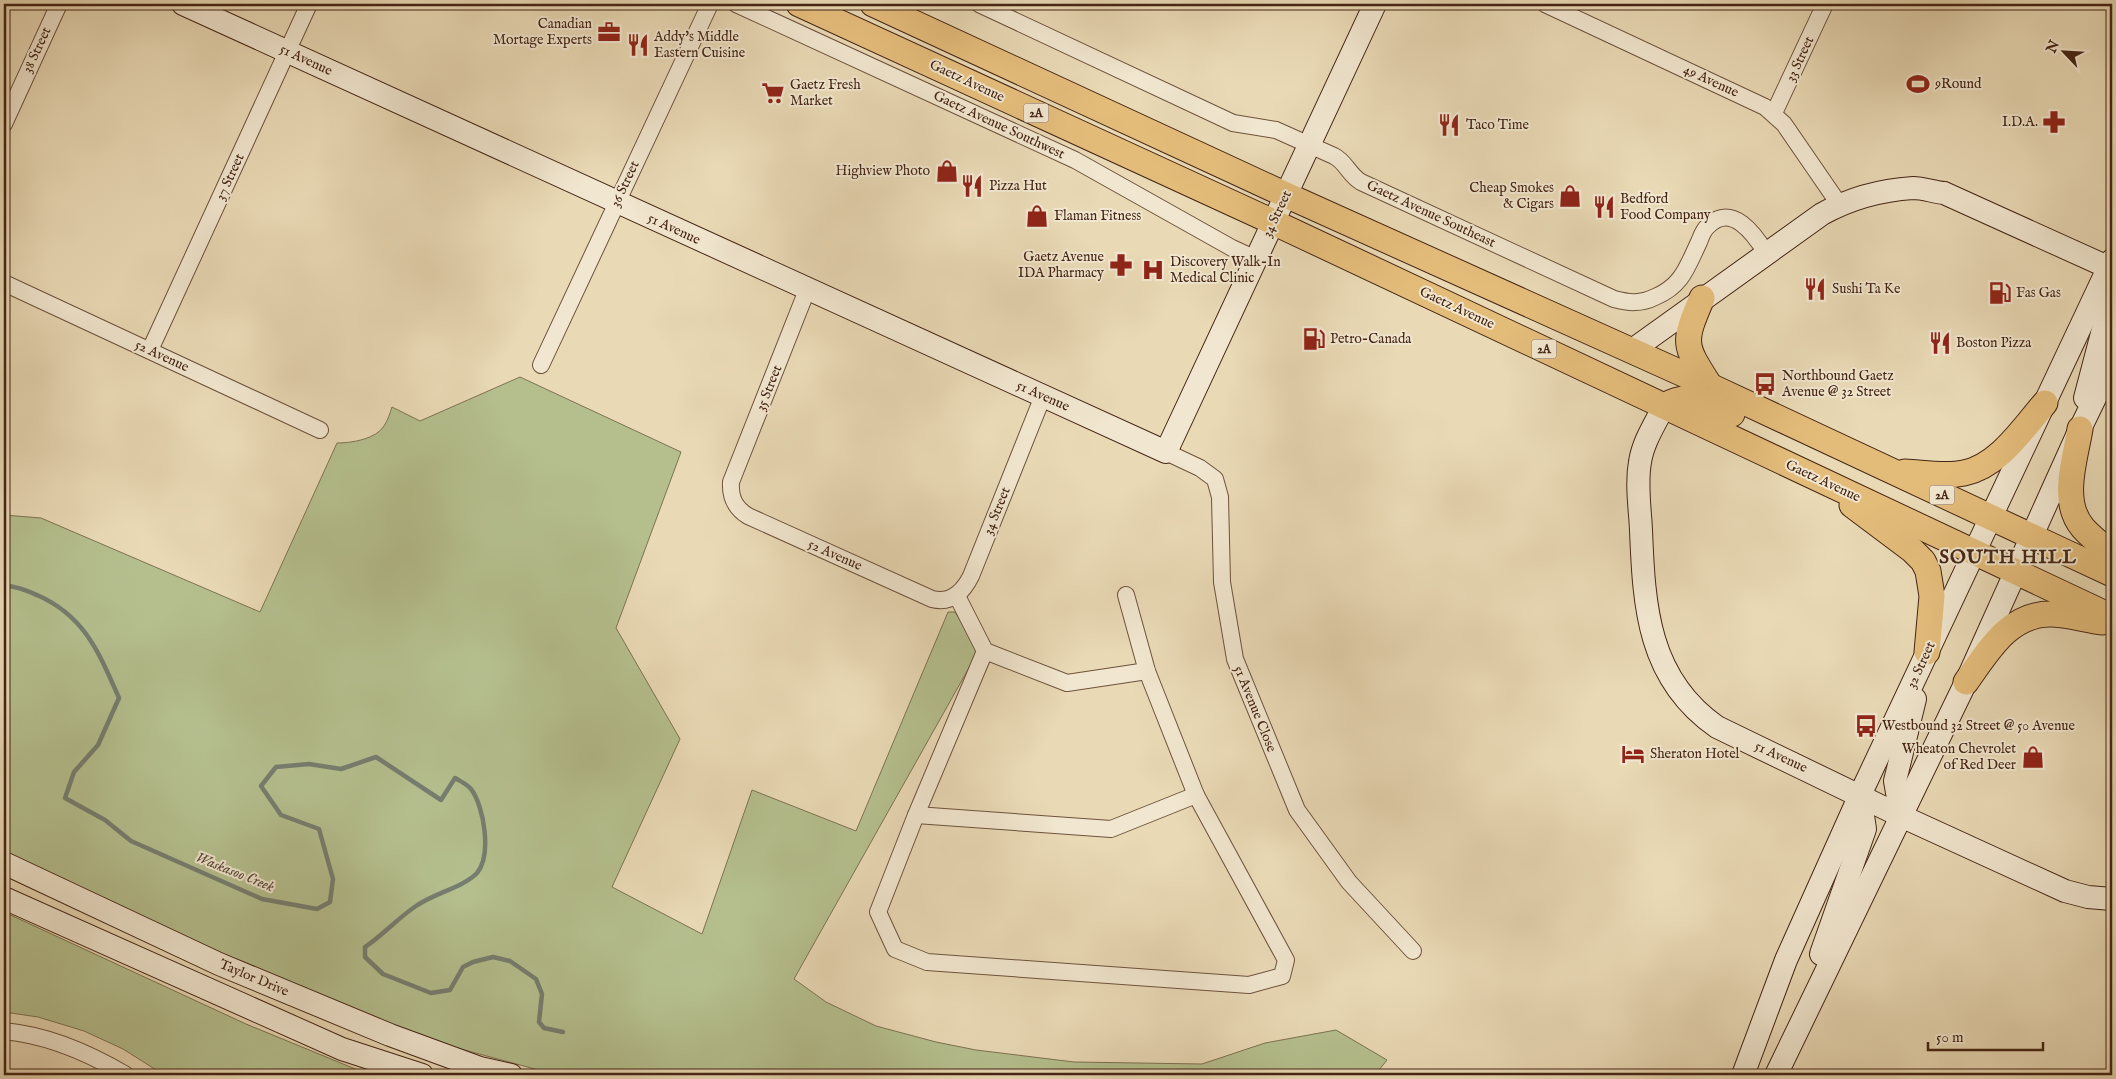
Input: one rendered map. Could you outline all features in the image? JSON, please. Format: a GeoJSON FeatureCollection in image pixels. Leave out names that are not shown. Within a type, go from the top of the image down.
{"type":"FeatureCollection","features":[{"type":"Feature","properties":{"kind":"main road","name":"51 Avenue"},"geometry":{"type":"LineString","coordinates":[[183,4],[1166,452]]}},
{"type":"Feature","properties":{"kind":"main road","name":"Gaetz Avenue"},"geometry":{"type":"LineString","coordinates":[[799,4],[1273,222],[2112,617]]}},
{"type":"Feature","properties":{"kind":"main road","name":"2A"},"geometry":{"type":"LineString","coordinates":[[873,4],[1286,195],[1710,386],[2112,574]]}},
{"type":"Feature","properties":{"kind":"main road","name":"34 Street"},"geometry":{"type":"LineString","coordinates":[[1166,452],[1375,4]]}},
{"type":"Feature","properties":{"kind":"main road"},"geometry":{"type":"LineString","coordinates":[[1433,297],[1488,305],[1590,349],[1622,354],[1631,351],[1702,298],[1839,204],[1869,195],[1914,188],[1944,194],[2111,265],[2111,299],[2087,387],[2071,484],[2072,505],[2082,527],[2112,555]]}},
{"type":"Feature","properties":{"kind":"main road","name":"32 Street"},"geometry":{"type":"LineString","coordinates":[[1743,1075],[1786,960],[1860,795],[2111,265]]}},
{"type":"Feature","properties":{"kind":"main road"},"geometry":{"type":"LineString","coordinates":[[1702,298],[1690,328],[1688,341],[1692,358],[1710,386]]}},
{"type":"Feature","properties":{"kind":"main road"},"geometry":{"type":"LineString","coordinates":[[1779,1069],[1966,682],[2080,429],[2112,363]]}},
{"type":"Feature","properties":{"kind":"main road"},"geometry":{"type":"LineString","coordinates":[[1664,406],[1676,399],[1691,398],[1774,432],[1806,441],[1822,439]]}},
{"type":"Feature","properties":{"kind":"main road"},"geometry":{"type":"LineString","coordinates":[[1893,472],[1948,475],[1974,470],[1983,466],[2003,450],[2045,404]]}},
{"type":"Feature","properties":{"kind":"main road","name":"51 Avenue"},"geometry":{"type":"LineString","coordinates":[[1664,406],[1643,449],[1638,474],[1642,546],[1649,620],[1657,652],[1663,666],[1681,695],[1705,719],[1717,727],[1901,816],[2065,891],[2088,897],[2112,899]]}},
{"type":"Feature","properties":{"kind":"main road"},"geometry":{"type":"LineString","coordinates":[[1815,476],[1888,534],[1912,550],[1924,561],[1928,571],[1932,596],[1927,652],[1895,781],[1901,816]]}},
{"type":"Feature","properties":{"kind":"main road"},"geometry":{"type":"LineString","coordinates":[[1966,682],[1997,640],[2009,628],[2026,619],[2050,614],[2112,624]]}},
{"type":"Feature","properties":{"kind":"main road"},"geometry":{"type":"LineString","coordinates":[[1779,1069],[1865,829],[1860,795]]}},
{"type":"Feature","properties":{"kind":"main road","name":"Taylor Drive"},"geometry":{"type":"LineString","coordinates":[[4,863],[228,968],[390,1035],[480,1068],[511,1075]]}},
{"type":"Feature","properties":{"kind":"main road","name":"Taylor Drive"},"geometry":{"type":"LineString","coordinates":[[4,898],[342,1049],[422,1075]]}},
{"type":"Feature","properties":{"kind":"street","name":"38 Street"},"geometry":{"type":"LineString","coordinates":[[4,124],[58,4]]}},
{"type":"Feature","properties":{"kind":"street","name":"37 Street"},"geometry":{"type":"LineString","coordinates":[[150,350],[309,4]]}},
{"type":"Feature","properties":{"kind":"street","name":"36 Street"},"geometry":{"type":"LineString","coordinates":[[541,365],[710,4]]}},
{"type":"Feature","properties":{"kind":"street","name":"Gaetz Avenue Southwest"},"geometry":{"type":"LineString","coordinates":[[736,4],[1075,160],[1232,248],[1256,259]]}},
{"type":"Feature","properties":{"kind":"street","name":"Gaetz Avenue Southeast"},"geometry":{"type":"LineString","coordinates":[[979,4],[1233,123],[1270,128],[1309,145],[1339,159],[1352,175],[1361,182],[1598,292],[1624,302],[1644,302],[1670,290],[1680,279],[1707,226],[1721,218],[1734,219],[1744,224],[1757,238],[1766,254]]}},
{"type":"Feature","properties":{"kind":"street","name":"49 Avenue"},"geometry":{"type":"LineString","coordinates":[[1545,4],[1757,101],[1774,113],[1784,124],[1839,204]]}},
{"type":"Feature","properties":{"kind":"street","name":"33 Street"},"geometry":{"type":"LineString","coordinates":[[1774,113],[1825,4]]}},
{"type":"Feature","properties":{"kind":"street","name":"52 Avenue"},"geometry":{"type":"LineString","coordinates":[[4,283],[320,430]]}},
{"type":"Feature","properties":{"kind":"street","name":"35 Street"},"geometry":{"type":"LineString","coordinates":[[731,486],[808,290]]}},
{"type":"Feature","properties":{"kind":"street","name":"34 Street"},"geometry":{"type":"LineString","coordinates":[[957,596],[971,576],[1043,396]]}},
{"type":"Feature","properties":{"kind":"street","name":"51 Avenue Close"},"geometry":{"type":"LineString","coordinates":[[1166,452],[1200,468],[1215,479],[1220,497],[1222,582],[1235,659],[1296,810],[1349,882],[1413,951]]}},
{"type":"Feature","properties":{"kind":"street","name":"52 Avenue"},"geometry":{"type":"LineString","coordinates":[[731,486],[735,505],[748,516],[932,599],[944,600],[957,596]]}},
{"type":"Feature","properties":{"kind":"street"},"geometry":{"type":"LineString","coordinates":[[985,651],[916,815],[878,912],[895,949],[927,962],[947,964],[1249,985],[1282,976],[1286,960],[1196,794],[1147,671],[1126,595]]}},
{"type":"Feature","properties":{"kind":"street"},"geometry":{"type":"LineString","coordinates":[[957,596],[985,651],[1067,683],[1147,671]]}},
{"type":"Feature","properties":{"kind":"street"},"geometry":{"type":"LineString","coordinates":[[916,815],[1111,829],[1196,794]]}},
{"type":"Feature","properties":{"kind":"street"},"geometry":{"type":"LineString","coordinates":[[4,1031],[34,1036],[65,1046],[92,1057],[126,1075]]}},
{"type":"Feature","properties":{"kind":"green space"},"geometry":{"type":"Polygon","coordinates":[[[520,377],[681,452],[616,628],[680,739],[612,887],[702,934],[752,790],[856,831],[948,612],[955,612],[979,650],[794,979],[826,1002],[876,1026],[936,1042],[976,1050],[1074,1062],[1202,1064],[1265,1043],[1336,1030],[1387,1060],[1375,1075],[557,1075],[446,1045],[350,1010],[4,856],[4,515],[41,518],[260,612],[337,443],[356,441],[375,434],[385,424],[392,407],[420,421],[520,377]]]}},
{"type":"Feature","properties":{"kind":"green space"},"geometry":{"type":"Polygon","coordinates":[[[4,912],[246,1024],[370,1075],[164,1075],[123,1049],[84,1031],[38,1017],[4,1012],[4,912]]]}},
{"type":"Feature","properties":{"kind":"waterway","name":"Waskasoo Creek"},"geometry":{"type":"LineString","coordinates":[[4,586],[37,595],[53,604],[79,625],[97,651],[119,698],[98,745],[74,772],[65,798],[105,820],[131,841],[262,899],[317,909],[330,902],[333,879],[319,829],[281,815],[261,786],[276,767],[309,764],[341,769],[376,757],[441,800],[455,778],[468,786],[476,797],[483,818],[485,843],[482,865],[471,878],[409,911],[365,947],[365,957],[383,974],[431,993],[450,990],[463,967],[473,962],[493,957],[510,961],[536,979],[542,994],[539,1022],[544,1028],[563,1032]]}},
{"type":"Feature","properties":{"kind":"place","name":"Canadian Mortage Experts"},"geometry":{"type":"Point","coordinates":[609,32]}},
{"type":"Feature","properties":{"kind":"place","name":"Addy's Middle Eastern Cuisine"},"geometry":{"type":"Point","coordinates":[638,45]}},
{"type":"Feature","properties":{"kind":"place","name":"9Round"},"geometry":{"type":"Point","coordinates":[1918,84]}},
{"type":"Feature","properties":{"kind":"place","name":"Gaetz Fresh Market"},"geometry":{"type":"Point","coordinates":[773,93]}},
{"type":"Feature","properties":{"kind":"place","name":"I.D.A."},"geometry":{"type":"Point","coordinates":[2054,122]}},
{"type":"Feature","properties":{"kind":"place","name":"Taco Time"},"geometry":{"type":"Point","coordinates":[1449,125]}},
{"type":"Feature","properties":{"kind":"place","name":"Highview Photo"},"geometry":{"type":"Point","coordinates":[947,171]}},
{"type":"Feature","properties":{"kind":"place","name":"Pizza Hut"},"geometry":{"type":"Point","coordinates":[972,186]}},
{"type":"Feature","properties":{"kind":"place","name":"Cheap Smokes & Cigars"},"geometry":{"type":"Point","coordinates":[1570,196]}},
{"type":"Feature","properties":{"kind":"place","name":"Bedford Food Company"},"geometry":{"type":"Point","coordinates":[1604,207]}},
{"type":"Feature","properties":{"kind":"place","name":"Flaman Fitness"},"geometry":{"type":"Point","coordinates":[1037,216]}},
{"type":"Feature","properties":{"kind":"place","name":"Gaetz Avenue IDA Pharmacy"},"geometry":{"type":"Point","coordinates":[1121,265]}},
{"type":"Feature","properties":{"kind":"place","name":"Discovery Walk-In Medical Clinic"},"geometry":{"type":"Point","coordinates":[1153,270]}},
{"type":"Feature","properties":{"kind":"place","name":"Sushi Ta Ke"},"geometry":{"type":"Point","coordinates":[1815,289]}},
{"type":"Feature","properties":{"kind":"place","name":"Fas Gas"},"geometry":{"type":"Point","coordinates":[2000,293]}},
{"type":"Feature","properties":{"kind":"place","name":"Petro-Canada"},"geometry":{"type":"Point","coordinates":[1314,339]}},
{"type":"Feature","properties":{"kind":"place","name":"Boston Pizza"},"geometry":{"type":"Point","coordinates":[1940,343]}},
{"type":"Feature","properties":{"kind":"place","name":"Northbound Gaetz Avenue @ 32 Street"},"geometry":{"type":"Point","coordinates":[1765,384]}},
{"type":"Feature","properties":{"kind":"place","name":"Westbound 32 Street @ 50 Avenue"},"geometry":{"type":"Point","coordinates":[1866,726]}},
{"type":"Feature","properties":{"kind":"place","name":"Sheraton Hotel"},"geometry":{"type":"Point","coordinates":[1633,754]}},
{"type":"Feature","properties":{"kind":"place","name":"Wheaton Chevrolet of Red Deer"},"geometry":{"type":"Point","coordinates":[2033,757]}},
{"type":"Feature","properties":{"kind":"district","name":"SOUTH HILL"},"geometry":{"type":"Point","coordinates":[2008,558]}}]}
